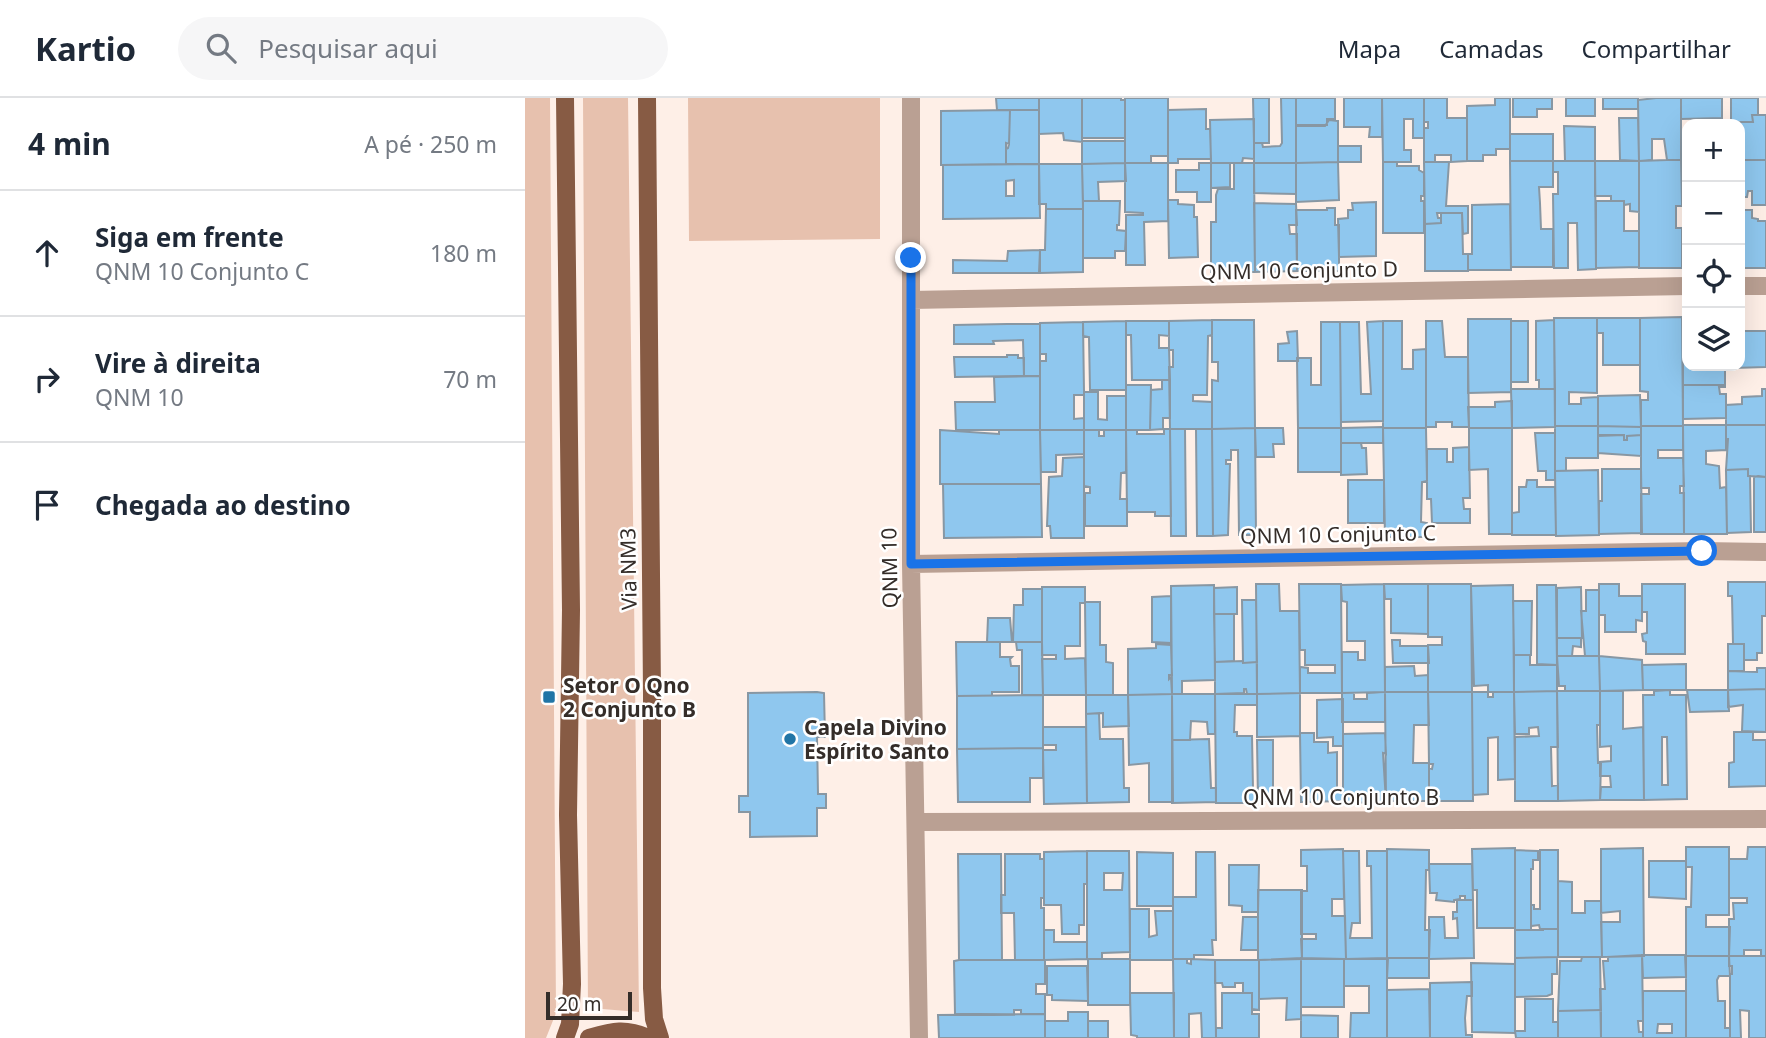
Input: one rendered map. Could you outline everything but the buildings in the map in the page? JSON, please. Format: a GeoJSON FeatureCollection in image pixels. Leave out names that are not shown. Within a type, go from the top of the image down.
{"type":"FeatureCollection","features":[{"type":"Feature","properties":{"kind":"main road"},"geometry":{"type":"LineString","coordinates":[[565,98],[571,610],[568,815],[572,984],[570,1024],[565,1038]]}},
{"type":"Feature","properties":{"kind":"main road","name":"Via NM3"},"geometry":{"type":"LineString","coordinates":[[647,98],[652,988],[654,1019],[660,1038]]}},
{"type":"Feature","properties":{"kind":"main road"},"geometry":{"type":"LineString","coordinates":[[589,1038],[611,1032],[631,1031],[649,1038]]}},
{"type":"Feature","properties":{"kind":"street","name":"QNM 10"},"geometry":{"type":"LineString","coordinates":[[911,98],[911,564],[919,1038]]}},
{"type":"Feature","properties":{"kind":"street","name":"QNM 10 Conjunto D"},"geometry":{"type":"LineString","coordinates":[[911,300],[1682,286]]}},
{"type":"Feature","properties":{"kind":"street"},"geometry":{"type":"LineString","coordinates":[[1745,286],[1766,286]]}},
{"type":"Feature","properties":{"kind":"street","name":"QNM 10 Conjunto C"},"geometry":{"type":"LineString","coordinates":[[911,564],[1766,552]]}},
{"type":"Feature","properties":{"kind":"street","name":"QNM 10 Conjunto B"},"geometry":{"type":"LineString","coordinates":[[916,822],[1766,819]]}},
{"type":"Feature","properties":{"kind":"shaded area"},"geometry":{"type":"Polygon","coordinates":[[[525,98],[550,98],[556,1013],[546,1038],[525,1038],[525,98]]]}},
{"type":"Feature","properties":{"kind":"shaded area"},"geometry":{"type":"Polygon","coordinates":[[[583,98],[628,98],[639,1012],[602,1009],[588,1011],[583,98]]]}},
{"type":"Feature","properties":{"kind":"shaded area"},"geometry":{"type":"Polygon","coordinates":[[[688,98],[880,98],[880,239],[689,241],[688,98]]]}},
{"type":"Feature","properties":{"kind":"place","name":"Setor O Qno 2 Conjunto B"},"geometry":{"type":"Point","coordinates":[549,697]}},
{"type":"Feature","properties":{"kind":"place","name":"Capela Divino Espírito Santo"},"geometry":{"type":"Point","coordinates":[790,739]}},
{"type":"Feature","properties":{"kind":"route"},"geometry":{"type":"LineString","coordinates":[[911,258],[911,564],[1702,551]]}}]}
